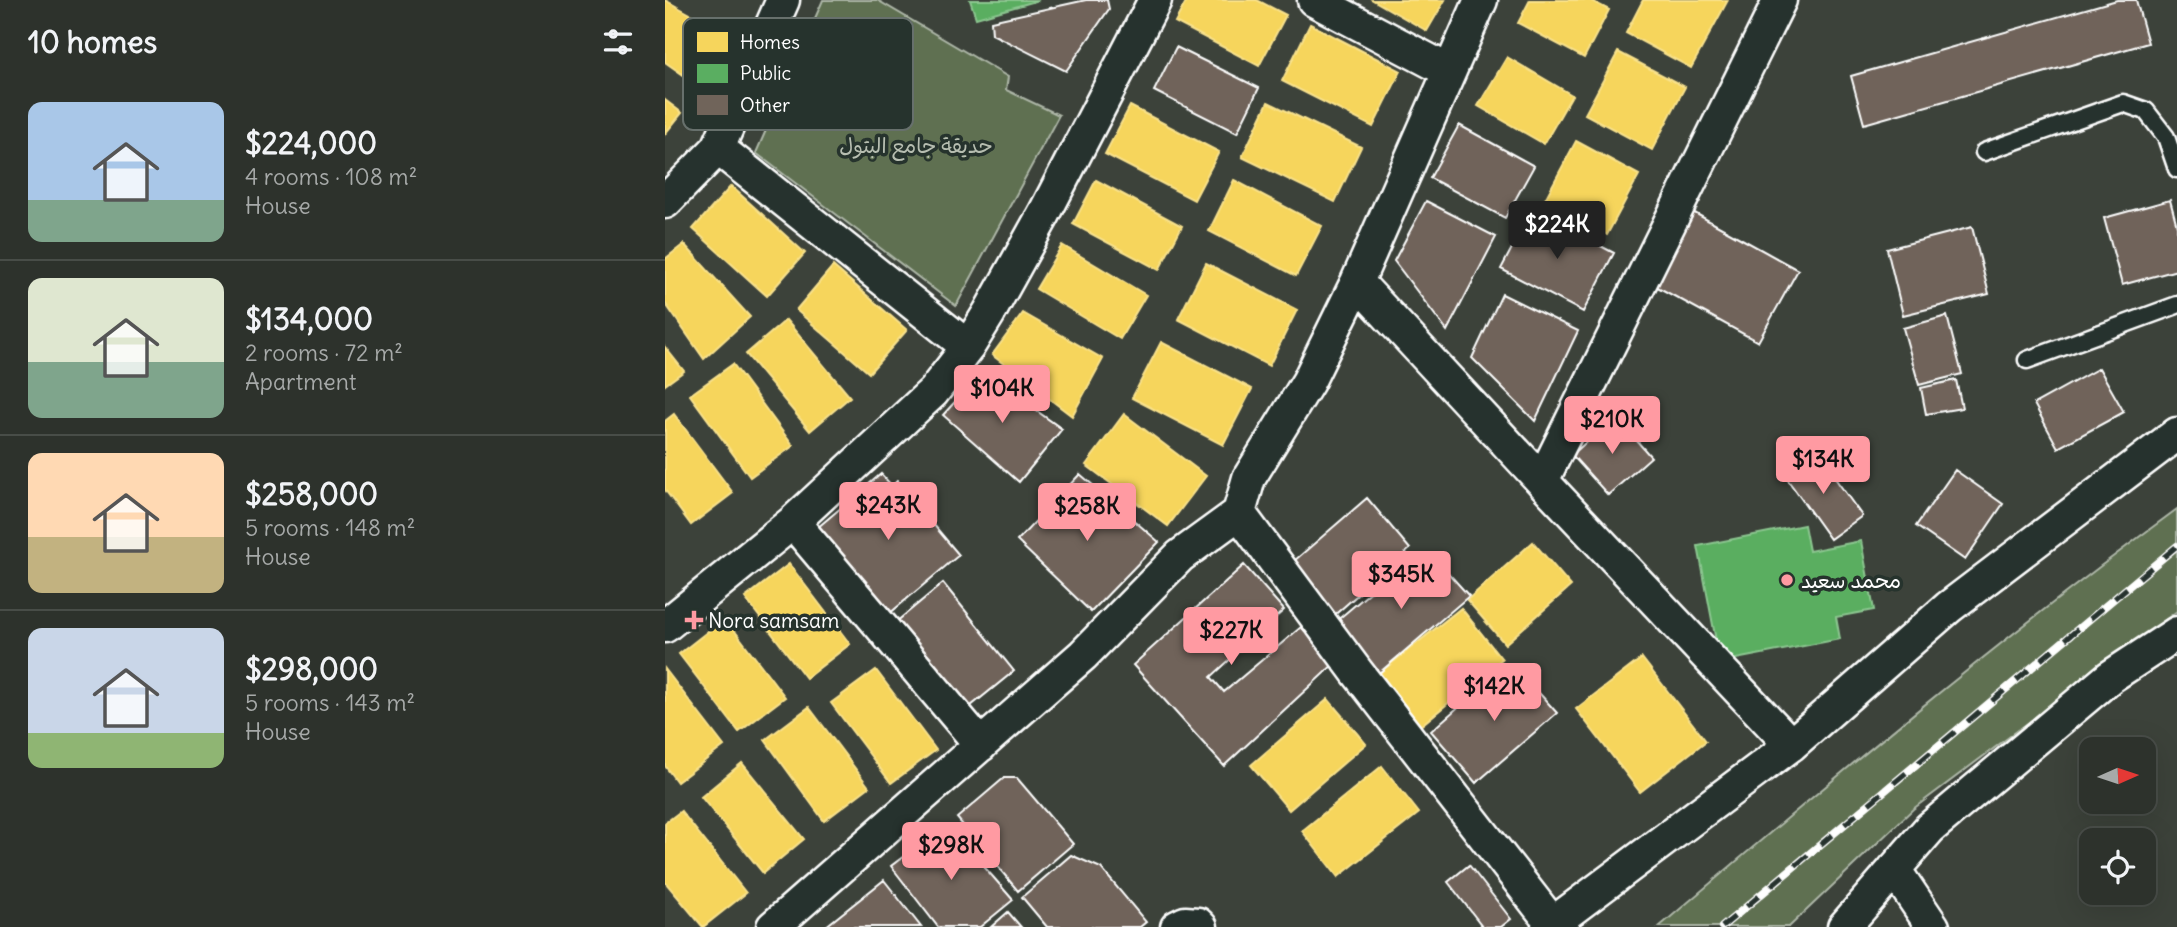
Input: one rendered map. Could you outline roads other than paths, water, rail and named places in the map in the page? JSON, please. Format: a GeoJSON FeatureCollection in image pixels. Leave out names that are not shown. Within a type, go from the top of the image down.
{"type":"FeatureCollection","features":[{"type":"Feature","properties":{"kind":"street"},"geometry":{"type":"LineString","coordinates":[[775,18],[783,0]]}},
{"type":"Feature","properties":{"kind":"street"},"geometry":{"type":"LineString","coordinates":[[665,626],[793,522],[933,392],[968,347],[1044,214],[1155,0]]}},
{"type":"Feature","properties":{"kind":"street"},"geometry":{"type":"LineString","coordinates":[[1314,0],[1449,71]]}},
{"type":"Feature","properties":{"kind":"street"},"geometry":{"type":"LineString","coordinates":[[773,927],[1083,655],[1180,556],[1239,513],[1249,478],[1308,382],[1357,282],[1481,0]]}},
{"type":"Feature","properties":{"kind":"street"},"geometry":{"type":"LineString","coordinates":[[1542,481],[1780,0]]}},
{"type":"Feature","properties":{"kind":"street"},"geometry":{"type":"LineString","coordinates":[[665,202],[718,149],[726,130]]}},
{"type":"Feature","properties":{"kind":"street"},"geometry":{"type":"LineString","coordinates":[[718,149],[968,347]]}},
{"type":"Feature","properties":{"kind":"street"},"geometry":{"type":"LineString","coordinates":[[1357,282],[1791,744]]}},
{"type":"Feature","properties":{"kind":"street"},"geometry":{"type":"LineString","coordinates":[[1239,513],[1550,925],[1791,744],[1949,607],[2177,434]]}},
{"type":"Feature","properties":{"kind":"street"},"geometry":{"type":"LineString","coordinates":[[793,522],[981,745]]}},
{"type":"Feature","properties":{"kind":"street"},"geometry":{"type":"LineString","coordinates":[[1844,927],[1930,828],[2110,677],[2177,633]]}},
{"type":"Feature","properties":{"kind":"street"},"geometry":{"type":"LineString","coordinates":[[1894,869],[1933,927]]}},
{"type":"Feature","properties":{"kind":"street"},"geometry":{"type":"LineString","coordinates":[[1177,927],[1185,923],[1198,924],[1201,927]]}},
{"type":"Feature","properties":{"kind":"lane"},"geometry":{"type":"LineString","coordinates":[[1985,152],[2123,103],[2146,111],[2166,137],[2177,169]]}},
{"type":"Feature","properties":{"kind":"lane"},"geometry":{"type":"LineString","coordinates":[[2027,360],[2177,305]]}},
{"type":"Feature","properties":{"kind":"railway"},"geometry":{"type":"LineString","coordinates":[[1722,927],[2177,546]]}},
{"type":"Feature","properties":{"kind":"place","name":"محمد سعيد"},"geometry":{"type":"Point","coordinates":[1787,580]}},
{"type":"Feature","properties":{"kind":"place","name":"Nora samsam"},"geometry":{"type":"Point","coordinates":[694,620]}},
{"type":"Feature","properties":{"kind":"park label","name":"حديقة جامع البتول"},"geometry":{"type":"Point","coordinates":[916,145]}}]}
